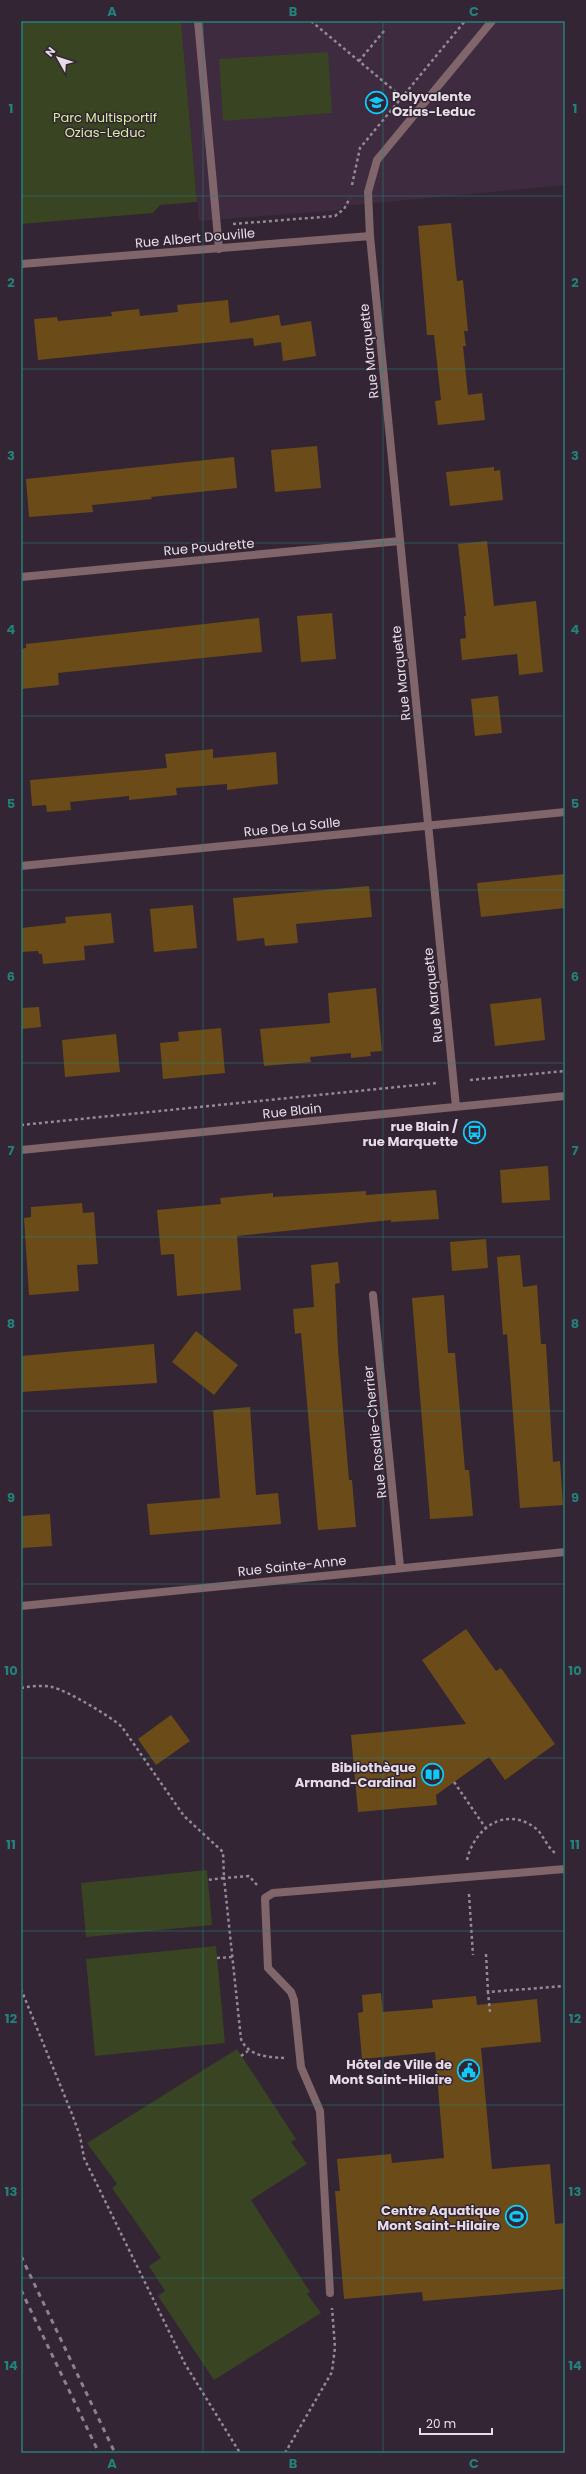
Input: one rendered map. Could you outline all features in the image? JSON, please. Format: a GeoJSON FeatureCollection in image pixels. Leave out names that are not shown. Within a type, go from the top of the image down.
{"type":"FeatureCollection","features":[{"type":"Feature","properties":{"kind":"street"},"geometry":{"type":"LineString","coordinates":[[198,21],[219,248]]}},
{"type":"Feature","properties":{"kind":"street","name":"Rue Marquette"},"geometry":{"type":"LineString","coordinates":[[456,1107],[370,236],[368,192],[377,160],[492,21]]}},
{"type":"Feature","properties":{"kind":"street","name":"Rue Albert Douville"},"geometry":{"type":"LineString","coordinates":[[21,264],[370,236]]}},
{"type":"Feature","properties":{"kind":"street","name":"Rue Poudrette"},"geometry":{"type":"LineString","coordinates":[[21,576],[400,541]]}},
{"type":"Feature","properties":{"kind":"street","name":"Rue De La Salle"},"geometry":{"type":"LineString","coordinates":[[21,866],[565,812]]}},
{"type":"Feature","properties":{"kind":"street","name":"Rue Blain"},"geometry":{"type":"LineString","coordinates":[[21,1150],[565,1096]]}},
{"type":"Feature","properties":{"kind":"street","name":"Rue Rosalie-Cherrier"},"geometry":{"type":"LineString","coordinates":[[373,1295],[400,1567]]}},
{"type":"Feature","properties":{"kind":"street","name":"Rue Sainte-Anne"},"geometry":{"type":"LineString","coordinates":[[21,1606],[400,1567],[565,1552]]}},
{"type":"Feature","properties":{"kind":"street"},"geometry":{"type":"LineString","coordinates":[[330,2293],[320,2111],[301,2067],[294,2000],[291,1992],[268,1968],[265,1898],[273,1893],[565,1869]]}},
{"type":"Feature","properties":{"kind":"path"},"geometry":{"type":"LineString","coordinates":[[312,21],[402,97]]}},
{"type":"Feature","properties":{"kind":"path"},"geometry":{"type":"LineString","coordinates":[[359,61],[384,31]]}},
{"type":"Feature","properties":{"kind":"path","name":"Rue Albert Douville"},"geometry":{"type":"LineString","coordinates":[[216,224],[329,217]]}},
{"type":"Feature","properties":{"kind":"path"},"geometry":{"type":"LineString","coordinates":[[484,1079],[565,1071]]}},
{"type":"Feature","properties":{"kind":"path","name":"Rue Blain"},"geometry":{"type":"LineString","coordinates":[[21,1125],[419,1085]]}},
{"type":"Feature","properties":{"kind":"path"},"geometry":{"type":"LineString","coordinates":[[21,1688],[39,1686],[54,1688],[108,1717],[122,1727],[184,1816],[223,1852],[224,1878],[241,2039],[248,2050],[277,2058]]}},
{"type":"Feature","properties":{"kind":"path"},"geometry":{"type":"LineString","coordinates":[[454,1782],[485,1827]]}},
{"type":"Feature","properties":{"kind":"path"},"geometry":{"type":"LineString","coordinates":[[467,1860],[472,1843],[485,1827],[502,1820],[524,1822],[535,1828],[553,1852],[560,1855]]}},
{"type":"Feature","properties":{"kind":"path"},"geometry":{"type":"LineString","coordinates":[[208,1880],[249,1876]]}},
{"type":"Feature","properties":{"kind":"path"},"geometry":{"type":"LineString","coordinates":[[469,1893],[473,1955]]}},
{"type":"Feature","properties":{"kind":"path"},"geometry":{"type":"LineString","coordinates":[[486,1954],[490,2012]]}},
{"type":"Feature","properties":{"kind":"path"},"geometry":{"type":"LineString","coordinates":[[217,1958],[233,1957]]}},
{"type":"Feature","properties":{"kind":"path"},"geometry":{"type":"LineString","coordinates":[[488,1992],[565,1986]]}},
{"type":"Feature","properties":{"kind":"path"},"geometry":{"type":"LineString","coordinates":[[21,1989],[72,2114],[80,2136],[84,2158],[185,2364],[240,2453]]}},
{"type":"Feature","properties":{"kind":"path"},"geometry":{"type":"LineString","coordinates":[[241,2056],[248,2050]]}},
{"type":"Feature","properties":{"kind":"path"},"geometry":{"type":"LineString","coordinates":[[285,2453],[332,2372],[335,2347],[330,2293]]}},
{"type":"Feature","properties":{"kind":"shaded area","name":"Polyvalente Ozias-Leduc"},"geometry":{"type":"Polygon","coordinates":[[[181,21],[565,21],[565,185],[343,206],[340,210],[199,221],[181,21]]]}},
{"type":"Feature","properties":{"kind":"green space","name":"Parc Multisportif Ozias-Leduc"},"geometry":{"type":"Polygon","coordinates":[[[21,21],[181,21],[197,202],[160,205],[153,213],[21,224],[21,21]]]}},
{"type":"Feature","properties":{"kind":"green space"},"geometry":{"type":"Polygon","coordinates":[[[328,52],[332,113],[223,121],[219,59],[328,52]]]}},
{"type":"Feature","properties":{"kind":"green space"},"geometry":{"type":"Polygon","coordinates":[[[207,1870],[212,1925],[86,1937],[81,1883],[207,1870]]]}},
{"type":"Feature","properties":{"kind":"green space"},"geometry":{"type":"Polygon","coordinates":[[[216,1946],[225,2043],[95,2056],[86,1959],[216,1946]]]}},
{"type":"Feature","properties":{"kind":"green space"},"geometry":{"type":"Polygon","coordinates":[[[237,2049],[296,2139],[291,2142],[307,2164],[251,2200],[310,2292],[307,2294],[321,2313],[214,2380],[158,2296],[165,2291],[149,2266],[161,2258],[112,2188],[117,2184],[87,2143],[237,2049]]]}},
{"type":"Feature","properties":{"kind":"building"},"geometry":{"type":"Polygon","coordinates":[[[451,223],[457,281],[463,280],[468,331],[464,331],[466,346],[463,346],[468,395],[482,393],[485,420],[438,425],[435,401],[441,400],[434,335],[427,335],[418,226],[451,223]]]}},
{"type":"Feature","properties":{"kind":"building"},"geometry":{"type":"Polygon","coordinates":[[[228,300],[230,323],[279,315],[281,326],[311,321],[316,356],[283,361],[281,342],[254,346],[253,338],[38,360],[34,319],[57,317],[58,321],[112,316],[111,312],[139,309],[140,316],[178,312],[177,305],[228,300]]]}},
{"type":"Feature","properties":{"kind":"building"},"geometry":{"type":"Polygon","coordinates":[[[317,446],[321,488],[275,492],[271,450],[317,446]]]}},
{"type":"Feature","properties":{"kind":"building"},"geometry":{"type":"Polygon","coordinates":[[[234,457],[237,488],[92,505],[93,512],[29,517],[26,479],[234,457]]]}},
{"type":"Feature","properties":{"kind":"building"},"geometry":{"type":"Polygon","coordinates":[[[494,467],[494,471],[500,470],[503,500],[450,506],[446,472],[494,467]]]}},
{"type":"Feature","properties":{"kind":"building"},"geometry":{"type":"Polygon","coordinates":[[[487,541],[494,606],[536,601],[543,672],[519,675],[517,654],[462,660],[460,639],[466,638],[464,616],[466,616],[458,544],[487,541]]]}},
{"type":"Feature","properties":{"kind":"building"},"geometry":{"type":"Polygon","coordinates":[[[332,613],[336,659],[301,662],[297,616],[332,613]]]}},
{"type":"Feature","properties":{"kind":"building"},"geometry":{"type":"Polygon","coordinates":[[[259,618],[262,652],[58,673],[59,685],[21,689],[21,649],[26,648],[26,644],[259,618]]]}},
{"type":"Feature","properties":{"kind":"building"},"geometry":{"type":"Polygon","coordinates":[[[498,696],[502,733],[475,736],[471,699],[498,696]]]}},
{"type":"Feature","properties":{"kind":"building"},"geometry":{"type":"Polygon","coordinates":[[[213,749],[213,758],[276,752],[278,784],[227,790],[227,784],[176,788],[177,795],[129,800],[129,796],[70,802],[71,810],[47,812],[46,805],[32,806],[30,780],[167,768],[165,754],[213,749]]]}},
{"type":"Feature","properties":{"kind":"building"},"geometry":{"type":"Polygon","coordinates":[[[565,874],[565,908],[481,917],[477,883],[565,874]]]}},
{"type":"Feature","properties":{"kind":"building"},"geometry":{"type":"Polygon","coordinates":[[[369,886],[372,917],[296,924],[298,943],[265,946],[264,938],[237,941],[233,898],[369,886]]]}},
{"type":"Feature","properties":{"kind":"building"},"geometry":{"type":"Polygon","coordinates":[[[193,905],[197,948],[154,952],[150,909],[193,905]]]}},
{"type":"Feature","properties":{"kind":"building"},"geometry":{"type":"Polygon","coordinates":[[[111,913],[114,943],[84,946],[85,960],[43,964],[42,954],[39,954],[38,951],[21,952],[21,928],[66,923],[65,917],[111,913]]]}},
{"type":"Feature","properties":{"kind":"building"},"geometry":{"type":"Polygon","coordinates":[[[376,988],[382,1051],[370,1052],[371,1056],[351,1058],[351,1053],[310,1057],[311,1062],[264,1066],[260,1029],[330,1023],[328,993],[376,988]]]}},
{"type":"Feature","properties":{"kind":"building"},"geometry":{"type":"Polygon","coordinates":[[[541,998],[545,1040],[495,1046],[490,1004],[541,998]]]}},
{"type":"Feature","properties":{"kind":"building"},"geometry":{"type":"Polygon","coordinates":[[[39,1007],[41,1027],[21,1029],[21,1008],[39,1007]]]}},
{"type":"Feature","properties":{"kind":"building"},"geometry":{"type":"Polygon","coordinates":[[[221,1028],[225,1073],[163,1079],[160,1043],[179,1041],[178,1032],[221,1028]]]}},
{"type":"Feature","properties":{"kind":"building"},"geometry":{"type":"Polygon","coordinates":[[[116,1034],[120,1072],[65,1077],[62,1040],[116,1034]]]}},
{"type":"Feature","properties":{"kind":"building"},"geometry":{"type":"Polygon","coordinates":[[[548,1166],[550,1200],[502,1203],[500,1170],[548,1166]]]}},
{"type":"Feature","properties":{"kind":"building"},"geometry":{"type":"Polygon","coordinates":[[[436,1190],[439,1219],[391,1222],[391,1220],[237,1236],[241,1290],[177,1296],[174,1254],[161,1255],[157,1210],[221,1204],[220,1198],[273,1193],[273,1197],[366,1191],[366,1195],[436,1190]]]}},
{"type":"Feature","properties":{"kind":"building"},"geometry":{"type":"Polygon","coordinates":[[[82,1203],[83,1213],[94,1212],[98,1264],[77,1265],[79,1291],[29,1295],[24,1218],[31,1217],[31,1207],[82,1203]]]}},
{"type":"Feature","properties":{"kind":"building"},"geometry":{"type":"Polygon","coordinates":[[[486,1239],[488,1268],[452,1271],[450,1242],[486,1239]]]}},
{"type":"Feature","properties":{"kind":"building"},"geometry":{"type":"Polygon","coordinates":[[[520,1255],[523,1287],[537,1285],[541,1344],[546,1344],[553,1462],[560,1461],[563,1505],[520,1508],[507,1334],[503,1335],[497,1257],[520,1255]]]}},
{"type":"Feature","properties":{"kind":"building"},"geometry":{"type":"Polygon","coordinates":[[[338,1262],[340,1283],[335,1284],[338,1350],[349,1480],[352,1480],[356,1527],[318,1530],[301,1333],[295,1334],[293,1309],[314,1307],[311,1265],[338,1262]]]}},
{"type":"Feature","properties":{"kind":"building"},"geometry":{"type":"Polygon","coordinates":[[[444,1295],[448,1353],[455,1353],[465,1470],[469,1470],[473,1516],[430,1519],[412,1298],[444,1295]]]}},
{"type":"Feature","properties":{"kind":"building"},"geometry":{"type":"Polygon","coordinates":[[[196,1331],[238,1365],[214,1395],[172,1362],[196,1331]]]}},
{"type":"Feature","properties":{"kind":"building"},"geometry":{"type":"Polygon","coordinates":[[[154,1344],[157,1383],[21,1392],[21,1356],[154,1344]]]}},
{"type":"Feature","properties":{"kind":"building"},"geometry":{"type":"Polygon","coordinates":[[[250,1407],[256,1495],[278,1493],[281,1524],[150,1535],[147,1504],[220,1498],[213,1410],[250,1407]]]}},
{"type":"Feature","properties":{"kind":"building"},"geometry":{"type":"Polygon","coordinates":[[[50,1514],[52,1546],[21,1548],[21,1516],[50,1514]]]}},
{"type":"Feature","properties":{"kind":"building"},"geometry":{"type":"Polygon","coordinates":[[[466,1629],[496,1671],[501,1668],[555,1744],[505,1780],[489,1757],[436,1795],[437,1805],[358,1812],[351,1735],[466,1724],[422,1660],[466,1629]]]}},
{"type":"Feature","properties":{"kind":"building"},"geometry":{"type":"Polygon","coordinates":[[[171,1715],[190,1741],[156,1765],[138,1739],[171,1715]]]}},
{"type":"Feature","properties":{"kind":"building"},"geometry":{"type":"Polygon","coordinates":[[[381,1993],[383,2012],[433,2008],[432,2000],[476,1996],[477,2005],[537,1999],[541,2042],[481,2048],[492,2169],[550,2164],[555,2224],[565,2223],[565,2289],[423,2301],[422,2292],[344,2299],[335,2191],[340,2191],[337,2159],[391,2154],[392,2163],[444,2158],[435,2052],[362,2059],[358,2013],[363,2012],[362,1995],[381,1993]]]}},
{"type":"Feature","properties":{"kind":"railway"},"geometry":{"type":"LineString","coordinates":[[21,2256],[115,2453]]}},
{"type":"Feature","properties":{"kind":"railway"},"geometry":{"type":"LineString","coordinates":[[21,2290],[99,2453]]}},
{"type":"Feature","properties":{"kind":"place","name":"Polyvalente Ozias-Leduc"},"geometry":{"type":"Point","coordinates":[377,103]}},
{"type":"Feature","properties":{"kind":"place","name":"rue Blain / rue Marquette"},"geometry":{"type":"Point","coordinates":[474,1133]}},
{"type":"Feature","properties":{"kind":"place","name":"Bibliothèque Armand-Cardinal"},"geometry":{"type":"Point","coordinates":[432,1774]}},
{"type":"Feature","properties":{"kind":"place","name":"Hôtel de Ville de Mont Saint-Hilaire"},"geometry":{"type":"Point","coordinates":[468,2071]}},
{"type":"Feature","properties":{"kind":"place","name":"Centre Aquatique Mont Saint-Hilaire"},"geometry":{"type":"Point","coordinates":[516,2217]}}]}
